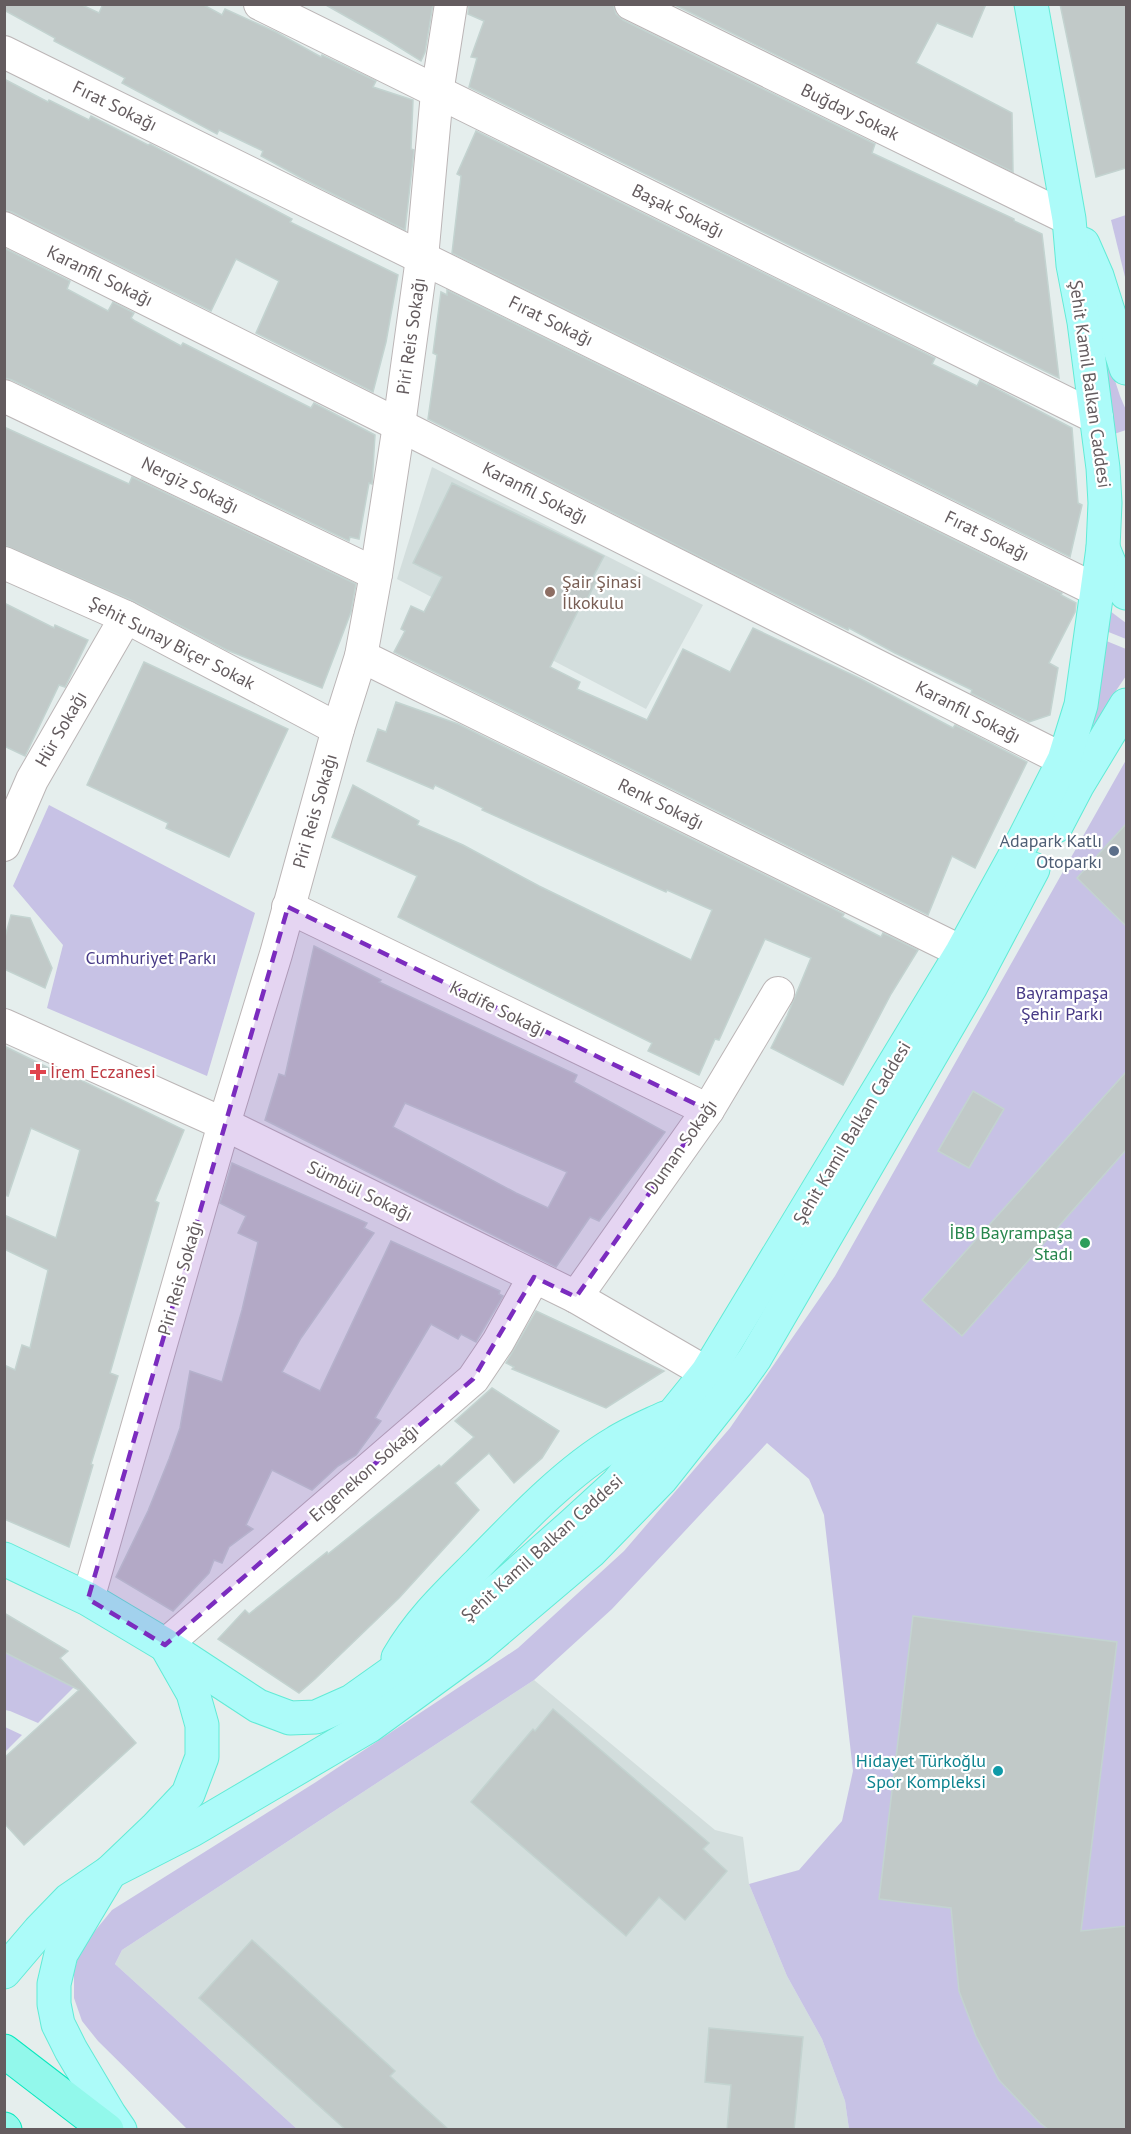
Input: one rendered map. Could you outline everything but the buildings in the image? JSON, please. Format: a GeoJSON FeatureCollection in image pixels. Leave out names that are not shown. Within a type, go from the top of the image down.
{"type":"FeatureCollection","features":[{"type":"Feature","properties":{"kind":"highway"},"geometry":{"type":"LineString","coordinates":[[4,2051],[107,2130]]}},
{"type":"Feature","properties":{"kind":"main road","name":"Şehit Kamil Balkan Caddesi"},"geometry":{"type":"LineString","coordinates":[[4,1559],[88,1599],[165,1645],[258,1706],[290,1718],[316,1717],[352,1701],[501,1588],[617,1484],[707,1373],[962,952],[1022,843],[1064,760],[1112,592],[1103,548],[1116,493],[1101,444],[1084,322],[1073,265],[1069,219],[1031,4]]}},
{"type":"Feature","properties":{"kind":"main road","name":"Şehit Kamil Balkan Caddesi"},"geometry":{"type":"LineString","coordinates":[[1069,219],[1097,276],[1126,368]]}},
{"type":"Feature","properties":{"kind":"main road","name":"Şehit Kamil Balkan Caddesi"},"geometry":{"type":"LineString","coordinates":[[4,1972],[69,1900],[110,1872],[192,1830],[369,1726],[479,1646],[590,1552],[661,1479],[738,1382],[754,1358],[970,988],[1077,786],[1126,705]]}},
{"type":"Feature","properties":{"kind":"main road"},"geometry":{"type":"LineString","coordinates":[[389,1675],[410,1638],[432,1611],[524,1518],[587,1462],[615,1443],[674,1414]]}},
{"type":"Feature","properties":{"kind":"main road"},"geometry":{"type":"LineString","coordinates":[[524,1518],[492,1568],[501,1588],[519,1599],[531,1602]]}},
{"type":"Feature","properties":{"kind":"main road"},"geometry":{"type":"LineString","coordinates":[[120,2130],[71,2050],[58,2024],[54,2004],[54,1984],[61,1954],[110,1872],[189,1794],[202,1757],[201,1725],[193,1693],[165,1645]]}},
{"type":"Feature","properties":{"kind":"street","name":"Başak Sokağı"},"geometry":{"type":"LineString","coordinates":[[260,4],[1097,418]]}},
{"type":"Feature","properties":{"kind":"street","name":"Piri Reis Sokağı"},"geometry":{"type":"LineString","coordinates":[[88,1599],[361,656],[399,425],[422,258],[437,93],[452,4]]}},
{"type":"Feature","properties":{"kind":"street","name":"Buğday Sokak"},"geometry":{"type":"LineString","coordinates":[[631,4],[1069,219]]}},
{"type":"Feature","properties":{"kind":"street","name":"Fırat Sokağı"},"geometry":{"type":"LineString","coordinates":[[4,52],[422,258],[1112,592]]}},
{"type":"Feature","properties":{"kind":"street","name":"Karanfil Sokağı"},"geometry":{"type":"LineString","coordinates":[[4,228],[1064,760]]}},
{"type":"Feature","properties":{"kind":"street","name":"Nergiz Sokağı"},"geometry":{"type":"LineString","coordinates":[[4,396],[376,574]]}},
{"type":"Feature","properties":{"kind":"street","name":"Şehit Sunay Biçer Sokak"},"geometry":{"type":"LineString","coordinates":[[4,562],[126,617],[338,729]]}},
{"type":"Feature","properties":{"kind":"street","name":"Hür Sokağı"},"geometry":{"type":"LineString","coordinates":[[4,845],[32,780],[126,617]]}},
{"type":"Feature","properties":{"kind":"street","name":"Renk Sokağı"},"geometry":{"type":"LineString","coordinates":[[361,656],[962,952]]}},
{"type":"Feature","properties":{"kind":"street","name":"Kadife Sokağı"},"geometry":{"type":"LineString","coordinates":[[288,907],[708,1110]]}},
{"type":"Feature","properties":{"kind":"street","name":"Duman Sokağı"},"geometry":{"type":"LineString","coordinates":[[576,1297],[708,1110],[778,993]]}},
{"type":"Feature","properties":{"kind":"street","name":"Sümbül Sokağı"},"geometry":{"type":"LineString","coordinates":[[4,1025],[224,1124],[576,1297],[707,1373]]}},
{"type":"Feature","properties":{"kind":"street","name":"Ergenekon Sokağı"},"geometry":{"type":"LineString","coordinates":[[165,1645],[473,1379],[498,1342],[534,1277]]}},
{"type":"Feature","properties":{"kind":"highlighted area"},"geometry":{"type":"Polygon","coordinates":[[[288,907],[708,1110],[576,1297],[534,1277],[473,1379],[165,1645],[88,1599],[288,907]]]}},
{"type":"Feature","properties":{"kind":"shaded area","name":"Şair Şinasi İlkokulu"},"geometry":{"type":"Polygon","coordinates":[[[432,467],[703,605],[646,709],[397,579],[432,467]]]}},
{"type":"Feature","properties":{"kind":"shaded area"},"geometry":{"type":"Polygon","coordinates":[[[534,1680],[715,1830],[743,1837],[749,1884],[787,1976],[822,2039],[845,2101],[849,2129],[297,2129],[115,1964],[122,1950],[534,1680]]]}},
{"type":"Feature","properties":{"kind":"green space"},"geometry":{"type":"Polygon","coordinates":[[[1126,215],[1126,281],[1111,220],[1126,215]]]}},
{"type":"Feature","properties":{"kind":"green space"},"geometry":{"type":"Polygon","coordinates":[[[1104,347],[1126,410],[1126,430],[1114,434],[1104,347]]]}},
{"type":"Feature","properties":{"kind":"green space"},"geometry":{"type":"Polygon","coordinates":[[[1110,611],[1126,623],[1126,639],[1106,631],[1110,611]]]}},
{"type":"Feature","properties":{"kind":"green space"},"geometry":{"type":"Polygon","coordinates":[[[1104,640],[1126,649],[1126,676],[1111,698],[1088,741],[1104,640]]]}},
{"type":"Feature","properties":{"kind":"green space","name":"Bayrampaşa Şehir Parkı"},"geometry":{"type":"Polygon","coordinates":[[[1126,760],[1126,2129],[849,2129],[845,2101],[822,2039],[787,1976],[749,1884],[799,1870],[842,1821],[853,1771],[824,1515],[809,1479],[767,1443],[612,1609],[534,1680],[122,1950],[115,1964],[297,2129],[187,2129],[98,2041],[82,2021],[74,1998],[74,1971],[81,1948],[112,1910],[316,1782],[518,1648],[624,1551],[730,1428],[835,1276],[1126,760]]]}},
{"type":"Feature","properties":{"kind":"green space","name":"Cumhuriyet Parkı"},"geometry":{"type":"Polygon","coordinates":[[[49,805],[255,913],[207,1076],[47,1008],[63,945],[13,886],[49,805]]]}},
{"type":"Feature","properties":{"kind":"green space"},"geometry":{"type":"Polygon","coordinates":[[[4,1648],[78,1683],[38,1723],[5,1710],[4,1648]]]}},
{"type":"Feature","properties":{"kind":"green space"},"geometry":{"type":"Polygon","coordinates":[[[4,1727],[22,1735],[5,1752],[4,1727]]]}},
{"type":"Feature","properties":{"kind":"place","name":"Şair Şinasi İlkokulu"},"geometry":{"type":"Point","coordinates":[550,592]}},
{"type":"Feature","properties":{"kind":"place","name":"Adapark Katlı Otoparkı"},"geometry":{"type":"Point","coordinates":[1114,851]}},
{"type":"Feature","properties":{"kind":"place","name":"İrem Eczanesi"},"geometry":{"type":"Point","coordinates":[38,1072]}},
{"type":"Feature","properties":{"kind":"place","name":"İBB Bayrampaşa Stadı"},"geometry":{"type":"Point","coordinates":[1085,1243]}},
{"type":"Feature","properties":{"kind":"place","name":"Hidayet Türkoğlu Spor Kompleksi"},"geometry":{"type":"Point","coordinates":[998,1771]}}]}
